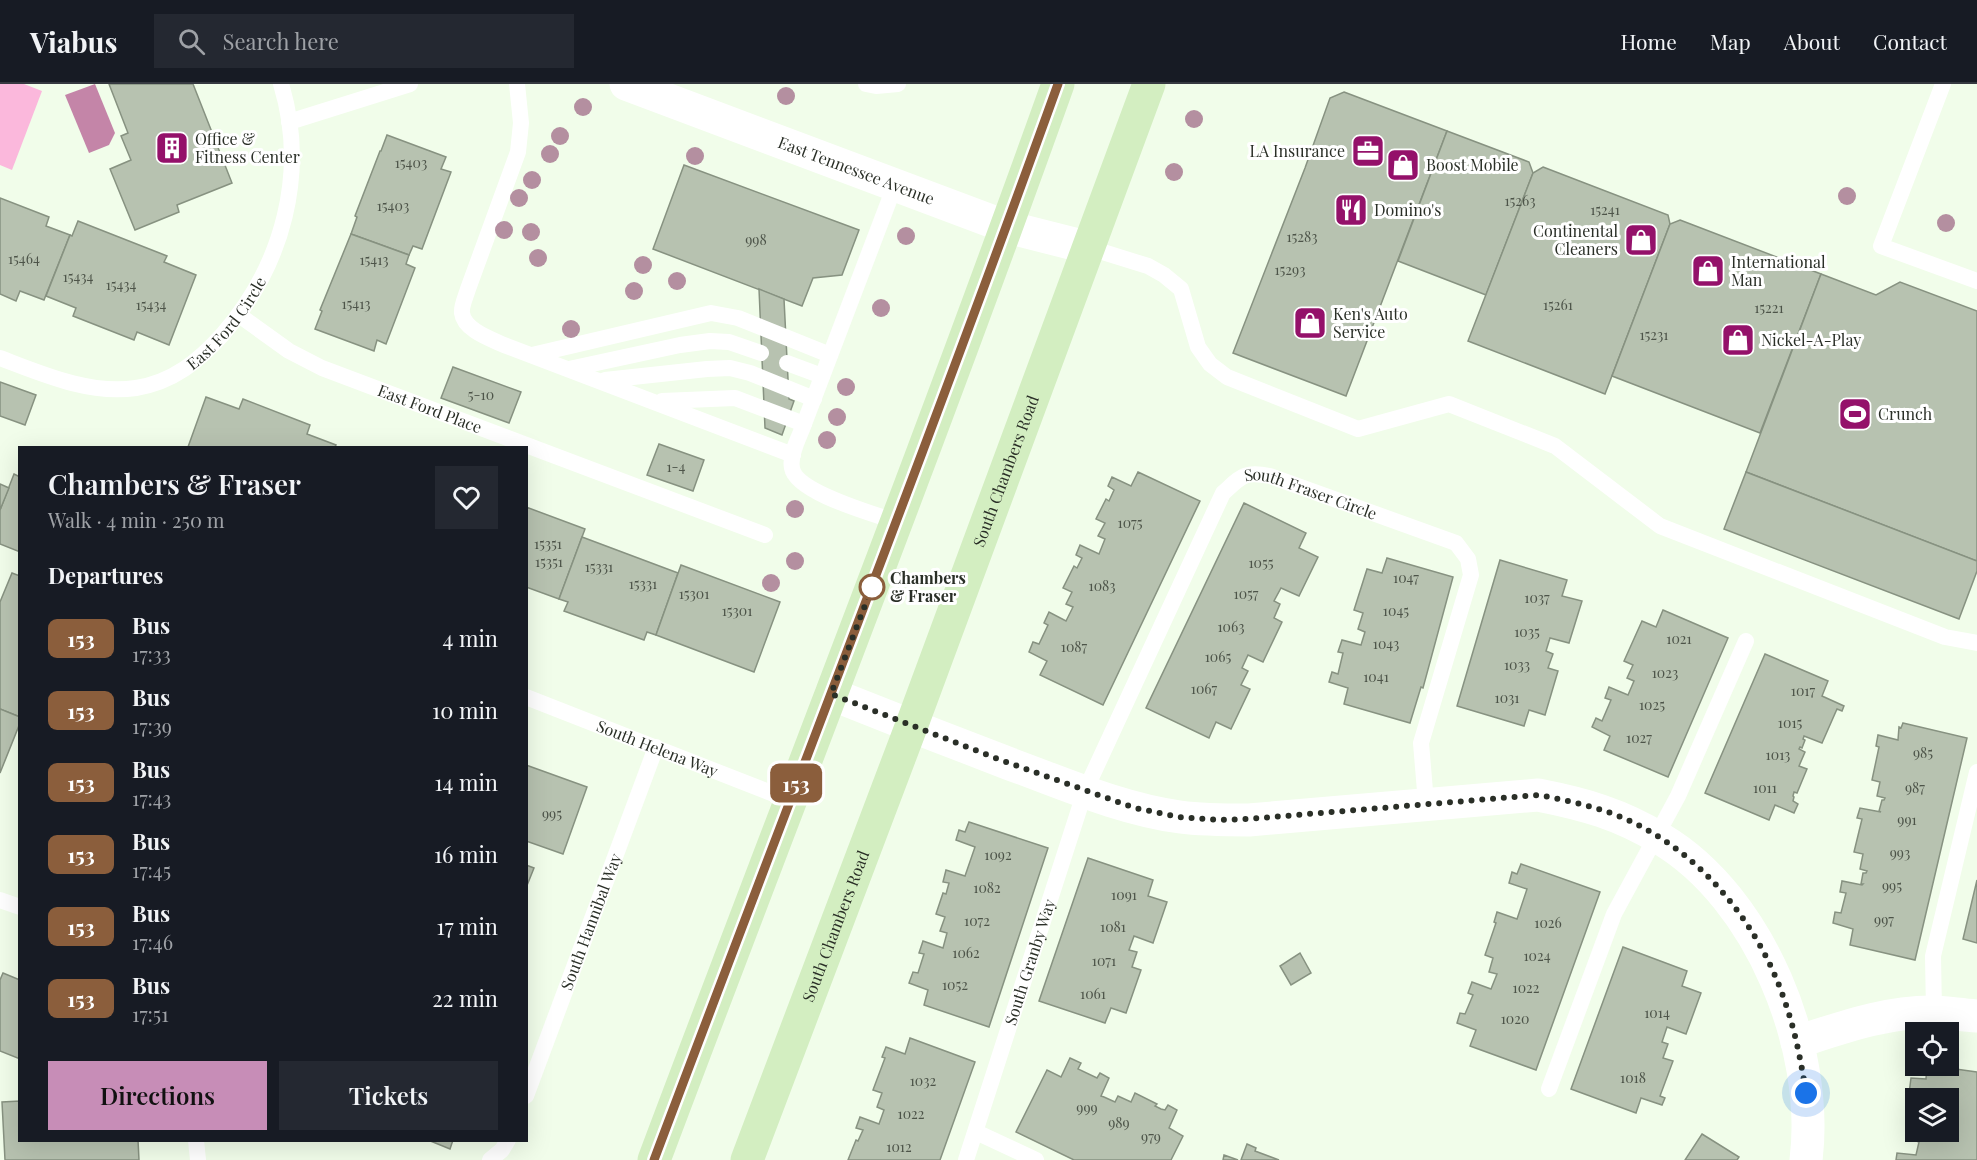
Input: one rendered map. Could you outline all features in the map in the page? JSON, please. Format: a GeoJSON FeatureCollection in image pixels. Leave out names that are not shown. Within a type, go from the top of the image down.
{"type":"FeatureCollection","features":[{"type":"Feature","properties":{"kind":"main road"},"geometry":{"type":"LineString","coordinates":[[654,1160],[789,800],[897,522],[1058,84]]}},
{"type":"Feature","properties":{"kind":"main road","name":"South Chambers Road"},"geometry":{"type":"LineString","coordinates":[[747,1160],[1090,248],[1149,84]]}},
{"type":"Feature","properties":{"kind":"street","name":"East Tennessee Avenue"},"geometry":{"type":"LineString","coordinates":[[626,84],[1007,227],[1090,248]]}},
{"type":"Feature","properties":{"kind":"street"},"geometry":{"type":"LineString","coordinates":[[831,694],[911,727],[1085,791],[1135,808],[1179,817],[1218,820],[1275,818],[1538,795],[1581,803],[1623,818],[1656,836],[1697,866],[1727,898],[1759,945],[1784,998],[1797,1042],[1806,1093],[1806,1160]]}},
{"type":"Feature","properties":{"kind":"street"},"geometry":{"type":"LineString","coordinates":[[1797,1042],[1861,1022],[1934,1012],[1977,1016]]}},
{"type":"Feature","properties":{"kind":"lane","name":"East Ford Circle"},"geometry":{"type":"LineString","coordinates":[[0,358],[66,382],[111,389],[133,388],[163,381],[180,373],[207,350],[238,315],[254,292],[267,267],[283,226],[291,182],[292,161],[290,122],[281,84]]}},
{"type":"Feature","properties":{"kind":"lane"},"geometry":{"type":"LineString","coordinates":[[290,122],[410,84]]}},
{"type":"Feature","properties":{"kind":"lane"},"geometry":{"type":"LineString","coordinates":[[517,84],[521,123],[518,152],[463,307],[464,320],[488,337],[531,355],[793,455]]}},
{"type":"Feature","properties":{"kind":"lane"},"geometry":{"type":"LineString","coordinates":[[866,84],[876,86],[898,84]]}},
{"type":"Feature","properties":{"kind":"lane"},"geometry":{"type":"LineString","coordinates":[[1943,84],[1881,246],[1977,281]]}},
{"type":"Feature","properties":{"kind":"lane"},"geometry":{"type":"LineString","coordinates":[[895,185],[804,424],[793,455],[792,468],[794,474],[815,491],[897,522]]}},
{"type":"Feature","properties":{"kind":"lane"},"geometry":{"type":"LineString","coordinates":[[1090,248],[1148,266],[1181,289],[1198,347],[1210,364],[1227,377],[1358,429],[1449,404],[1555,446],[1660,526],[1945,637],[1977,643]]}},
{"type":"Feature","properties":{"kind":"lane"},"geometry":{"type":"LineString","coordinates":[[531,355],[711,313],[738,318],[830,355]]}},
{"type":"Feature","properties":{"kind":"lane","name":"East Ford Place"},"geometry":{"type":"LineString","coordinates":[[238,315],[277,344],[322,368],[765,535]]}},
{"type":"Feature","properties":{"kind":"lane"},"geometry":{"type":"LineString","coordinates":[[568,369],[680,345],[710,341],[729,342],[761,353]]}},
{"type":"Feature","properties":{"kind":"lane"},"geometry":{"type":"LineString","coordinates":[[787,363],[822,376]]}},
{"type":"Feature","properties":{"kind":"lane"},"geometry":{"type":"LineString","coordinates":[[601,381],[730,368],[750,373],[814,399]]}},
{"type":"Feature","properties":{"kind":"lane"},"geometry":{"type":"LineString","coordinates":[[655,402],[735,398],[804,424]]}},
{"type":"Feature","properties":{"kind":"lane","name":"South Fraser Circle"},"geometry":{"type":"LineString","coordinates":[[1085,791],[1223,493],[1239,479],[1251,473],[1270,476],[1456,543],[1468,559],[1472,575],[1421,744],[1426,803]]}},
{"type":"Feature","properties":{"kind":"lane"},"geometry":{"type":"LineString","coordinates":[[1549,1089],[1614,914],[1678,795],[1746,641]]}},
{"type":"Feature","properties":{"kind":"lane","name":"South Helena Way"},"geometry":{"type":"LineString","coordinates":[[528,698],[789,800]]}},
{"type":"Feature","properties":{"kind":"lane","name":"South Hannibal Way"},"geometry":{"type":"LineString","coordinates":[[528,1090],[656,747]]}},
{"type":"Feature","properties":{"kind":"lane"},"geometry":{"type":"LineString","coordinates":[[1934,1012],[1933,956],[1977,772]]}},
{"type":"Feature","properties":{"kind":"lane","name":"South Granby Way"},"geometry":{"type":"LineString","coordinates":[[966,1160],[1085,791]]}},
{"type":"Feature","properties":{"kind":"lane"},"geometry":{"type":"LineString","coordinates":[[0,900],[18,907]]}},
{"type":"Feature","properties":{"kind":"lane"},"geometry":{"type":"LineString","coordinates":[[976,1132],[1036,1160]]}},
{"type":"Feature","properties":{"kind":"lane"},"geometry":{"type":"LineString","coordinates":[[196,1142],[198,1160]]}},
{"type":"Feature","properties":{"kind":"lane"},"geometry":{"type":"LineString","coordinates":[[490,1160],[502,1150],[507,1142]]}},
{"type":"Feature","properties":{"kind":"shaded area"},"geometry":{"type":"Polygon","coordinates":[[[0,84],[24,84],[42,91],[12,170],[0,165],[0,84]]]}},
{"type":"Feature","properties":{"kind":"shaded area"},"geometry":{"type":"Polygon","coordinates":[[[95,84],[115,133],[109,145],[89,153],[65,95],[95,84]]]}},
{"type":"Feature","properties":{"kind":"building","name":"Office & Fitness Center"},"geometry":{"type":"Polygon","coordinates":[[[109,84],[193,84],[232,183],[177,205],[179,212],[135,230],[110,169],[131,160],[121,136],[128,133],[109,84]]]}},
{"type":"Feature","properties":{"kind":"building"},"geometry":{"type":"Polygon","coordinates":[[[1344,92],[1447,131],[1346,396],[1233,353],[1330,98],[1344,92]]]}},
{"type":"Feature","properties":{"kind":"building"},"geometry":{"type":"Polygon","coordinates":[[[1447,131],[1529,162],[1533,173],[1486,295],[1398,261],[1447,131]]]}},
{"type":"Feature","properties":{"kind":"building"},"geometry":{"type":"Polygon","coordinates":[[[387,135],[446,157],[441,169],[451,172],[422,249],[413,246],[409,255],[351,234],[357,217],[355,216],[387,135]]]}},
{"type":"Feature","properties":{"kind":"building"},"geometry":{"type":"Polygon","coordinates":[[[684,165],[859,230],[842,275],[813,278],[802,306],[653,249],[684,165]]]}},
{"type":"Feature","properties":{"kind":"building"},"geometry":{"type":"Polygon","coordinates":[[[1543,167],[1668,215],[1670,224],[1605,394],[1468,341],[1533,173],[1543,167]]]}},
{"type":"Feature","properties":{"kind":"building"},"geometry":{"type":"Polygon","coordinates":[[[0,198],[49,217],[46,226],[70,235],[44,300],[20,291],[16,301],[0,294],[0,198]]]}},
{"type":"Feature","properties":{"kind":"building"},"geometry":{"type":"Polygon","coordinates":[[[1680,220],[1821,274],[1760,433],[1612,376],[1670,224],[1680,220]]]}},
{"type":"Feature","properties":{"kind":"building"},"geometry":{"type":"Polygon","coordinates":[[[78,221],[167,256],[164,262],[196,275],[169,345],[137,332],[134,340],[73,316],[76,308],[46,296],[70,235],[72,236],[78,221]]]}},
{"type":"Feature","properties":{"kind":"building"},"geometry":{"type":"Polygon","coordinates":[[[351,234],[409,255],[406,264],[415,268],[386,344],[377,340],[374,351],[315,329],[322,311],[320,310],[351,234]]]}},
{"type":"Feature","properties":{"kind":"building"},"geometry":{"type":"Polygon","coordinates":[[[1821,274],[1876,295],[1900,282],[1977,311],[1977,561],[1746,472],[1821,274]]]}},
{"type":"Feature","properties":{"kind":"building"},"geometry":{"type":"Polygon","coordinates":[[[759,289],[784,299],[789,399],[794,401],[782,435],[765,428],[759,289]]]}},
{"type":"Feature","properties":{"kind":"building"},"geometry":{"type":"Polygon","coordinates":[[[453,367],[521,392],[509,423],[441,398],[453,367]]]}},
{"type":"Feature","properties":{"kind":"building"},"geometry":{"type":"Polygon","coordinates":[[[0,382],[36,395],[25,425],[0,416],[0,382]]]}},
{"type":"Feature","properties":{"kind":"building"},"geometry":{"type":"Polygon","coordinates":[[[206,397],[239,409],[243,399],[310,425],[307,434],[336,445],[336,446],[188,446],[206,397]]]}},
{"type":"Feature","properties":{"kind":"building"},"geometry":{"type":"Polygon","coordinates":[[[659,444],[704,460],[693,491],[647,475],[659,444]]]}},
{"type":"Feature","properties":{"kind":"building"},"geometry":{"type":"Polygon","coordinates":[[[1138,472],[1200,501],[1103,705],[1040,675],[1047,661],[1029,652],[1033,642],[1039,644],[1048,625],[1044,623],[1049,612],[1066,621],[1073,607],[1066,604],[1072,592],[1063,588],[1074,566],[1077,568],[1082,558],[1076,555],[1080,545],[1099,554],[1105,539],[1098,536],[1105,523],[1096,519],[1106,499],[1109,501],[1114,490],[1108,486],[1112,477],[1131,486],[1138,472]]]}},
{"type":"Feature","properties":{"kind":"building"},"geometry":{"type":"Polygon","coordinates":[[[1746,472],[1977,561],[1977,571],[1959,619],[1724,529],[1746,472]]]}},
{"type":"Feature","properties":{"kind":"building"},"geometry":{"type":"Polygon","coordinates":[[[14,474],[18,476],[18,551],[0,544],[0,510],[14,474]]]}},
{"type":"Feature","properties":{"kind":"building"},"geometry":{"type":"Polygon","coordinates":[[[0,484],[9,488],[0,510],[0,484]]]}},
{"type":"Feature","properties":{"kind":"building"},"geometry":{"type":"Polygon","coordinates":[[[1244,503],[1306,533],[1299,548],[1318,557],[1299,596],[1281,588],[1274,601],[1280,604],[1274,618],[1282,622],[1263,662],[1248,655],[1242,668],[1248,671],[1241,685],[1250,689],[1231,729],[1216,722],[1209,738],[1146,708],[1244,503]]]}},
{"type":"Feature","properties":{"kind":"building"},"geometry":{"type":"Polygon","coordinates":[[[528,508],[585,529],[559,599],[528,588],[528,508]]]}},
{"type":"Feature","properties":{"kind":"building"},"geometry":{"type":"Polygon","coordinates":[[[582,537],[678,573],[656,635],[647,632],[644,640],[564,611],[568,602],[559,599],[582,537]]]}},
{"type":"Feature","properties":{"kind":"building"},"geometry":{"type":"Polygon","coordinates":[[[1387,558],[1453,577],[1423,688],[1421,687],[1410,723],[1344,704],[1348,688],[1329,682],[1332,672],[1338,674],[1343,653],[1338,652],[1342,640],[1361,645],[1365,632],[1358,629],[1363,613],[1354,610],[1367,569],[1382,573],[1387,558]]]}},
{"type":"Feature","properties":{"kind":"building"},"geometry":{"type":"Polygon","coordinates":[[[1500,560],[1567,580],[1562,596],[1582,601],[1569,643],[1550,638],[1546,651],[1553,654],[1548,668],[1558,671],[1545,715],[1529,710],[1524,726],[1457,706],[1500,560]]]}},
{"type":"Feature","properties":{"kind":"building"},"geometry":{"type":"Polygon","coordinates":[[[681,565],[780,602],[754,672],[656,635],[681,565]]]}},
{"type":"Feature","properties":{"kind":"building"},"geometry":{"type":"Polygon","coordinates":[[[12,573],[18,575],[18,716],[0,709],[0,602],[12,573]]]}},
{"type":"Feature","properties":{"kind":"building"},"geometry":{"type":"Polygon","coordinates":[[[1663,610],[1728,638],[1668,777],[1604,750],[1610,736],[1592,727],[1596,718],[1602,721],[1611,700],[1605,698],[1609,687],[1628,695],[1634,681],[1627,678],[1633,665],[1624,661],[1642,621],[1656,627],[1663,610]]]}},
{"type":"Feature","properties":{"kind":"building"},"geometry":{"type":"Polygon","coordinates":[[[1765,654],[1828,681],[1822,696],[1844,706],[1842,711],[1837,709],[1822,743],[1804,736],[1802,748],[1799,749],[1805,752],[1799,766],[1807,769],[1797,793],[1794,792],[1793,801],[1798,804],[1794,813],[1775,805],[1769,820],[1705,793],[1765,654]]]}},
{"type":"Feature","properties":{"kind":"building"},"geometry":{"type":"Polygon","coordinates":[[[0,709],[18,716],[18,728],[0,773],[0,709]]]}},
{"type":"Feature","properties":{"kind":"building"},"geometry":{"type":"Polygon","coordinates":[[[1903,723],[1967,738],[1915,960],[1850,945],[1853,929],[1833,923],[1835,912],[1841,913],[1846,893],[1840,892],[1842,881],[1862,885],[1863,873],[1867,871],[1860,869],[1863,854],[1854,852],[1862,819],[1857,818],[1860,808],[1881,812],[1879,811],[1882,800],[1885,798],[1877,796],[1880,782],[1872,780],[1879,747],[1876,746],[1878,735],[1898,740],[1899,727],[1901,728],[1903,723]]]}},
{"type":"Feature","properties":{"kind":"building"},"geometry":{"type":"Polygon","coordinates":[[[528,766],[587,787],[563,854],[528,842],[528,766]]]}},
{"type":"Feature","properties":{"kind":"building"},"geometry":{"type":"Polygon","coordinates":[[[969,822],[1048,848],[989,1027],[924,1005],[928,990],[909,983],[913,972],[918,973],[924,954],[919,953],[923,941],[943,948],[947,933],[940,931],[945,917],[936,914],[949,883],[943,882],[946,870],[965,876],[975,847],[956,840],[959,830],[965,832],[969,822]]]}},
{"type":"Feature","properties":{"kind":"building"},"geometry":{"type":"Polygon","coordinates":[[[1088,858],[1153,880],[1148,896],[1167,902],[1153,943],[1134,936],[1129,950],[1137,952],[1132,967],[1141,970],[1126,1013],[1111,1008],[1105,1023],[1039,1001],[1088,858]]]}},
{"type":"Feature","properties":{"kind":"building"},"geometry":{"type":"Polygon","coordinates":[[[1521,864],[1600,892],[1536,1070],[1470,1046],[1476,1030],[1457,1023],[1460,1013],[1465,1014],[1473,995],[1468,993],[1472,982],[1491,989],[1497,974],[1489,972],[1493,958],[1485,955],[1496,923],[1494,922],[1497,912],[1517,919],[1527,889],[1509,883],[1512,872],[1517,874],[1521,864]]]}},
{"type":"Feature","properties":{"kind":"building"},"geometry":{"type":"Polygon","coordinates":[[[528,866],[534,868],[528,883],[528,866]]]}},
{"type":"Feature","properties":{"kind":"building"},"geometry":{"type":"Polygon","coordinates":[[[1977,880],[1977,943],[1963,939],[1977,880]]]}},
{"type":"Feature","properties":{"kind":"building"},"geometry":{"type":"Polygon","coordinates":[[[1623,947],[1687,971],[1682,986],[1701,993],[1686,1034],[1667,1027],[1662,1042],[1668,1044],[1663,1058],[1673,1061],[1660,1096],[1665,1098],[1662,1105],[1641,1098],[1636,1113],[1571,1089],[1623,947]]]}},
{"type":"Feature","properties":{"kind":"building"},"geometry":{"type":"Polygon","coordinates":[[[1300,953],[1311,973],[1291,985],[1280,966],[1300,953]]]}},
{"type":"Feature","properties":{"kind":"building"},"geometry":{"type":"Polygon","coordinates":[[[3,973],[18,979],[18,1058],[0,1051],[0,980],[3,973]]]}},
{"type":"Feature","properties":{"kind":"building"},"geometry":{"type":"Polygon","coordinates":[[[910,1038],[975,1062],[940,1160],[848,1160],[863,1130],[856,1128],[860,1117],[879,1124],[884,1110],[877,1107],[882,1093],[873,1090],[885,1058],[882,1057],[886,1047],[905,1054],[910,1038]]]}},
{"type":"Feature","properties":{"kind":"building"},"geometry":{"type":"Polygon","coordinates":[[[1070,1058],[1081,1063],[1078,1069],[1097,1078],[1100,1073],[1109,1078],[1101,1096],[1115,1102],[1118,1096],[1131,1102],[1135,1093],[1157,1104],[1155,1106],[1161,1109],[1165,1110],[1168,1105],[1177,1110],[1169,1128],[1183,1136],[1171,1160],[1074,1160],[1016,1132],[1047,1070],[1061,1077],[1070,1058]]]}},
{"type":"Feature","properties":{"kind":"building"},"geometry":{"type":"Polygon","coordinates":[[[1959,1069],[1977,1072],[1977,1160],[1896,1160],[1897,1153],[1916,1155],[1919,1142],[1959,1142],[1959,1088],[1910,1088],[1911,1078],[1959,1076],[1959,1069]]]}},
{"type":"Feature","properties":{"kind":"building"},"geometry":{"type":"Polygon","coordinates":[[[18,1101],[18,1142],[138,1142],[139,1160],[5,1160],[2,1102],[18,1101]]]}},
{"type":"Feature","properties":{"kind":"building"},"geometry":{"type":"Polygon","coordinates":[[[1702,1134],[1739,1157],[1737,1160],[1685,1160],[1702,1134]]]}},
{"type":"Feature","properties":{"kind":"building"},"geometry":{"type":"Polygon","coordinates":[[[433,1142],[452,1142],[450,1149],[433,1142]]]}},
{"type":"Feature","properties":{"kind":"building"},"geometry":{"type":"Polygon","coordinates":[[[1247,1144],[1256,1148],[1255,1151],[1279,1160],[1241,1160],[1247,1144]]]}},
{"type":"Feature","properties":{"kind":"building"},"geometry":{"type":"Polygon","coordinates":[[[1224,1155],[1238,1160],[1223,1160],[1224,1155]]]}},
{"type":"Feature","properties":{"kind":"bus line","name":"153"},"geometry":{"type":"LineString","coordinates":[[654,1160],[789,800],[897,522],[1058,84]]}},
{"type":"Feature","properties":{"kind":"place","name":"Office & Fitness Center"},"geometry":{"type":"Point","coordinates":[172,148]}},
{"type":"Feature","properties":{"kind":"place","name":"LA Insurance"},"geometry":{"type":"Point","coordinates":[1368,151]}},
{"type":"Feature","properties":{"kind":"place","name":"Boost Mobile"},"geometry":{"type":"Point","coordinates":[1403,165]}},
{"type":"Feature","properties":{"kind":"place","name":"Domino's"},"geometry":{"type":"Point","coordinates":[1351,210]}},
{"type":"Feature","properties":{"kind":"place","name":"Continental Cleaners"},"geometry":{"type":"Point","coordinates":[1641,240]}},
{"type":"Feature","properties":{"kind":"place","name":"International Man"},"geometry":{"type":"Point","coordinates":[1708,271]}},
{"type":"Feature","properties":{"kind":"place","name":"Ken's Auto Service"},"geometry":{"type":"Point","coordinates":[1310,323]}},
{"type":"Feature","properties":{"kind":"place","name":"Nickel-A-Play"},"geometry":{"type":"Point","coordinates":[1738,340]}},
{"type":"Feature","properties":{"kind":"place","name":"Crunch"},"geometry":{"type":"Point","coordinates":[1855,414]}},
{"type":"Feature","properties":{"kind":"place","name":"Chambers & Fraser"},"geometry":{"type":"Point","coordinates":[872,587]}},
{"type":"Feature","properties":{"kind":"route"},"geometry":{"type":"LineString","coordinates":[[872,587],[831,694],[911,727],[1135,808],[1179,817],[1218,820],[1275,818],[1538,795],[1581,803],[1623,818],[1662,839],[1697,866],[1727,898],[1759,945],[1784,998],[1797,1042],[1806,1093]]}}]}
